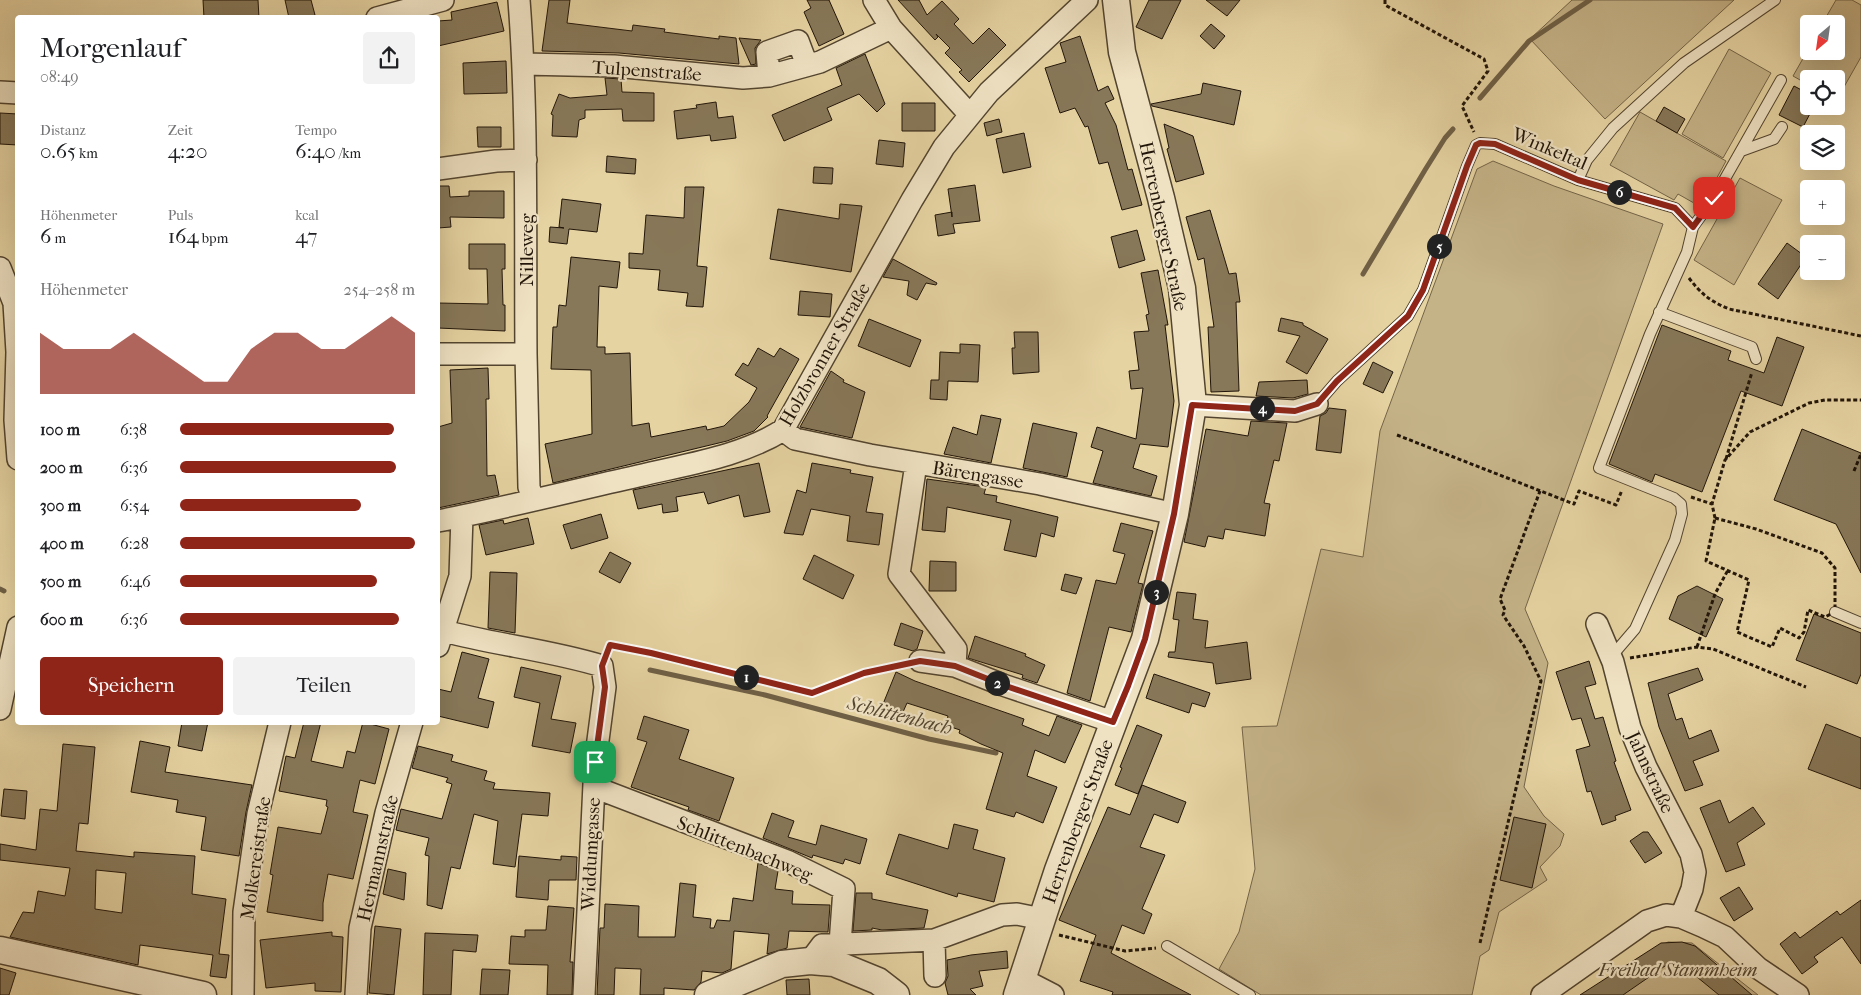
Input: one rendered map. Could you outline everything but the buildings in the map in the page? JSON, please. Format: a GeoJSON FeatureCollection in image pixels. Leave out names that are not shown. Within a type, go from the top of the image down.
{"type":"FeatureCollection","features":[{"type":"Feature","properties":{"kind":"street"},"geometry":{"type":"LineString","coordinates":[[388,15],[443,0]]}},
{"type":"Feature","properties":{"kind":"street","name":"Nilleweg"},"geometry":{"type":"LineString","coordinates":[[520,0],[524,64],[526,160],[526,354],[529,487],[533,500]]}},
{"type":"Feature","properties":{"kind":"street"},"geometry":{"type":"LineString","coordinates":[[874,0],[891,28],[970,115]]}},
{"type":"Feature","properties":{"kind":"street","name":"Holzbronner Straße"},"geometry":{"type":"LineString","coordinates":[[440,521],[735,453],[768,440],[783,430],[912,200],[944,147],[989,92],[1087,0]]}},
{"type":"Feature","properties":{"kind":"street","name":"Herrenberger Straße"},"geometry":{"type":"LineString","coordinates":[[1020,987],[1058,870],[1145,639],[1174,514],[1192,405],[1182,288],[1161,198],[1122,52],[1112,1]]}},
{"type":"Feature","properties":{"kind":"street","name":"Tulpenstraße"},"geometry":{"type":"LineString","coordinates":[[524,64],[614,66],[743,78],[769,76],[820,62],[891,28]]}},
{"type":"Feature","properties":{"kind":"street"},"geometry":{"type":"LineString","coordinates":[[0,92],[15,93]]}},
{"type":"Feature","properties":{"kind":"street"},"geometry":{"type":"LineString","coordinates":[[440,169],[496,161],[526,160]]}},
{"type":"Feature","properties":{"kind":"street"},"geometry":{"type":"LineString","coordinates":[[0,268],[14,303],[15,334]]}},
{"type":"Feature","properties":{"kind":"street"},"geometry":{"type":"LineString","coordinates":[[440,354],[526,354]]}},
{"type":"Feature","properties":{"kind":"street"},"geometry":{"type":"LineString","coordinates":[[15,366],[7,420],[15,448]]}},
{"type":"Feature","properties":{"kind":"street"},"geometry":{"type":"LineString","coordinates":[[1192,405],[1295,411],[1317,404]]}},
{"type":"Feature","properties":{"kind":"street","name":"Bärengasse"},"geometry":{"type":"LineString","coordinates":[[783,430],[795,439],[916,464],[1040,484],[1174,514]]}},
{"type":"Feature","properties":{"kind":"street"},"geometry":{"type":"LineString","coordinates":[[916,464],[899,574],[956,648],[955,666]]}},
{"type":"Feature","properties":{"kind":"street"},"geometry":{"type":"LineString","coordinates":[[462,516],[460,576],[441,638],[467,637],[570,656],[602,666]]}},
{"type":"Feature","properties":{"kind":"street","name":"Jahnstraße"},"geometry":{"type":"LineString","coordinates":[[1598,624],[1612,659],[1630,728],[1691,854],[1695,872],[1692,889],[1681,917]]}},
{"type":"Feature","properties":{"kind":"street"},"geometry":{"type":"LineString","coordinates":[[0,709],[3,675],[15,637]]}},
{"type":"Feature","properties":{"kind":"street"},"geometry":{"type":"LineString","coordinates":[[920,661],[955,666],[1003,685],[1113,722]]}},
{"type":"Feature","properties":{"kind":"street","name":"Widdumgasse"},"geometry":{"type":"LineString","coordinates":[[584,995],[595,762],[605,687],[602,666]]}},
{"type":"Feature","properties":{"kind":"street","name":"Molkereistraße"},"geometry":{"type":"LineString","coordinates":[[243,995],[244,912],[258,814],[279,725]]}},
{"type":"Feature","properties":{"kind":"street","name":"Hermannstraße"},"geometry":{"type":"LineString","coordinates":[[356,995],[360,928],[386,813],[411,725]]}},
{"type":"Feature","properties":{"kind":"street","name":"Schlittenbachweg"},"geometry":{"type":"LineString","coordinates":[[594,787],[787,861],[844,889],[840,944]]}},
{"type":"Feature","properties":{"kind":"street"},"geometry":{"type":"LineString","coordinates":[[810,961],[822,945],[934,940],[1002,915],[1017,914],[1040,925]]}},
{"type":"Feature","properties":{"kind":"street"},"geometry":{"type":"LineString","coordinates":[[1542,995],[1647,921],[1666,915],[1681,917],[1725,937],[1758,968],[1798,995]]}},
{"type":"Feature","properties":{"kind":"street"},"geometry":{"type":"LineString","coordinates":[[934,940],[935,976]]}},
{"type":"Feature","properties":{"kind":"street"},"geometry":{"type":"LineString","coordinates":[[0,950],[203,995]]}},
{"type":"Feature","properties":{"kind":"street"},"geometry":{"type":"LineString","coordinates":[[708,995],[745,987],[782,964],[810,961],[834,963],[878,981],[896,995]]}},
{"type":"Feature","properties":{"kind":"street"},"geometry":{"type":"LineString","coordinates":[[1020,987],[1053,995]]}},
{"type":"Feature","properties":{"kind":"lane"},"geometry":{"type":"LineString","coordinates":[[1578,180],[1587,160],[1613,128],[1684,63],[1775,0]]}},
{"type":"Feature","properties":{"kind":"lane"},"geometry":{"type":"LineString","coordinates":[[1612,659],[1635,629],[1675,540],[1682,514],[1681,504],[1674,498],[1599,468],[1659,312],[1682,266],[1693,227],[1714,198],[1781,80]]}},
{"type":"Feature","properties":{"kind":"lane"},"geometry":{"type":"LineString","coordinates":[[1741,151],[1774,139],[1782,127]]}},
{"type":"Feature","properties":{"kind":"lane","name":"Winkeltal"},"geometry":{"type":"LineString","coordinates":[[1480,143],[1495,144],[1578,180],[1675,208],[1693,227]]}},
{"type":"Feature","properties":{"kind":"lane"},"geometry":{"type":"LineString","coordinates":[[1317,404],[1337,381],[1408,316],[1423,290],[1467,166],[1476,145],[1480,143]]}},
{"type":"Feature","properties":{"kind":"lane"},"geometry":{"type":"LineString","coordinates":[[1659,312],[1752,347],[1756,359]]}},
{"type":"Feature","properties":{"kind":"lane"},"geometry":{"type":"LineString","coordinates":[[1835,612],[1861,623]]}},
{"type":"Feature","properties":{"kind":"lane"},"geometry":{"type":"LineString","coordinates":[[1167,946],[1250,995]]}},
{"type":"Feature","properties":{"kind":"path"},"geometry":{"type":"LineString","coordinates":[[1385,0],[1385,5],[1404,17],[1484,59],[1488,71],[1462,106],[1480,143]]}},
{"type":"Feature","properties":{"kind":"path"},"geometry":{"type":"LineString","coordinates":[[1682,266],[1700,292],[1715,303],[1749,314],[1861,336]]}},
{"type":"Feature","properties":{"kind":"path"},"geometry":{"type":"LineString","coordinates":[[1715,518],[1763,532],[1822,553],[1835,568],[1835,612],[1826,617],[1808,610],[1804,632],[1798,638],[1780,628],[1772,646],[1737,632],[1749,580],[1706,561],[1715,518],[1712,504],[1756,359]]}},
{"type":"Feature","properties":{"kind":"path"},"geometry":{"type":"LineString","coordinates":[[1725,460],[1750,432],[1795,409],[1809,403],[1825,400],[1861,400]]}},
{"type":"Feature","properties":{"kind":"path"},"geometry":{"type":"LineString","coordinates":[[1397,435],[1574,504],[1579,491],[1616,504],[1622,490]]}},
{"type":"Feature","properties":{"kind":"path"},"geometry":{"type":"LineString","coordinates":[[1854,471],[1861,454]]}},
{"type":"Feature","properties":{"kind":"path"},"geometry":{"type":"LineString","coordinates":[[1480,943],[1541,681],[1524,646],[1503,615],[1505,610],[1500,599],[1540,491]]}},
{"type":"Feature","properties":{"kind":"path"},"geometry":{"type":"LineString","coordinates":[[1704,501],[1712,504]]}},
{"type":"Feature","properties":{"kind":"path"},"geometry":{"type":"LineString","coordinates":[[1697,647],[1715,594],[1728,570]]}},
{"type":"Feature","properties":{"kind":"path"},"geometry":{"type":"LineString","coordinates":[[602,666],[610,645],[651,653],[812,693],[864,673],[920,661]]}},
{"type":"Feature","properties":{"kind":"path"},"geometry":{"type":"LineString","coordinates":[[1612,659],[1697,647],[1713,649],[1806,686]]}},
{"type":"Feature","properties":{"kind":"path"},"geometry":{"type":"LineString","coordinates":[[1040,925],[1064,936],[1125,951],[1167,946]]}},
{"type":"Feature","properties":{"kind":"green space"},"geometry":{"type":"Polygon","coordinates":[[[1572,0],[1734,0],[1605,119],[1530,39],[1572,0]]]}},
{"type":"Feature","properties":{"kind":"green space"},"geometry":{"type":"Polygon","coordinates":[[[1836,0],[1852,0],[1861,5],[1861,57],[1845,85],[1845,70],[1800,70],[1800,80],[1793,76],[1802,60],[1845,60],[1845,15],[1827,15],[1836,0]]]}},
{"type":"Feature","properties":{"kind":"green space"},"geometry":{"type":"Polygon","coordinates":[[[1729,49],[1771,73],[1723,158],[1682,134],[1729,49]]]}},
{"type":"Feature","properties":{"kind":"green space"},"geometry":{"type":"Polygon","coordinates":[[[1640,112],[1726,161],[1701,207],[1678,194],[1674,200],[1610,165],[1640,112]]]}},
{"type":"Feature","properties":{"kind":"green space"},"geometry":{"type":"Polygon","coordinates":[[[1493,161],[1554,186],[1663,224],[1525,609],[1548,663],[1524,787],[1544,816],[1564,834],[1560,846],[1540,867],[1547,880],[1499,912],[1489,950],[1480,956],[1472,995],[1261,995],[1219,969],[1239,932],[1255,869],[1242,727],[1277,726],[1321,549],[1363,557],[1380,431],[1477,169],[1493,161]]]}},
{"type":"Feature","properties":{"kind":"green space"},"geometry":{"type":"Polygon","coordinates":[[[1740,178],[1782,200],[1734,285],[1694,260],[1740,178]]]}},
{"type":"Feature","properties":{"kind":"green space","name":"Freibad Stammheim"},"geometry":{"type":"Polygon","coordinates":[[[1668,942],[1692,943],[1758,995],[1585,995],[1640,957],[1668,942]]]}},
{"type":"Feature","properties":{"kind":"waterway"},"geometry":{"type":"LineString","coordinates":[[1480,98],[1529,41],[1590,0]]}},
{"type":"Feature","properties":{"kind":"waterway"},"geometry":{"type":"LineString","coordinates":[[1363,274],[1425,170],[1445,138],[1453,129]]}},
{"type":"Feature","properties":{"kind":"waterway","name":"Schlittenbach"},"geometry":{"type":"LineString","coordinates":[[0,589],[4,591]]}},
{"type":"Feature","properties":{"kind":"waterway","name":"Schlittenbach"},"geometry":{"type":"LineString","coordinates":[[650,670],[765,695],[929,739],[996,753]]}},
{"type":"Feature","properties":{"kind":"route"},"geometry":{"type":"LineString","coordinates":[[595,762],[605,687],[602,666],[610,645],[651,653],[812,693],[864,673],[920,661],[955,666],[1003,685],[1113,722],[1145,639],[1174,514],[1192,405],[1295,411],[1317,404],[1337,381],[1372,347],[1408,316],[1423,290],[1476,145],[1480,143],[1495,144],[1578,180],[1675,208],[1693,227],[1714,198]]}}]}
